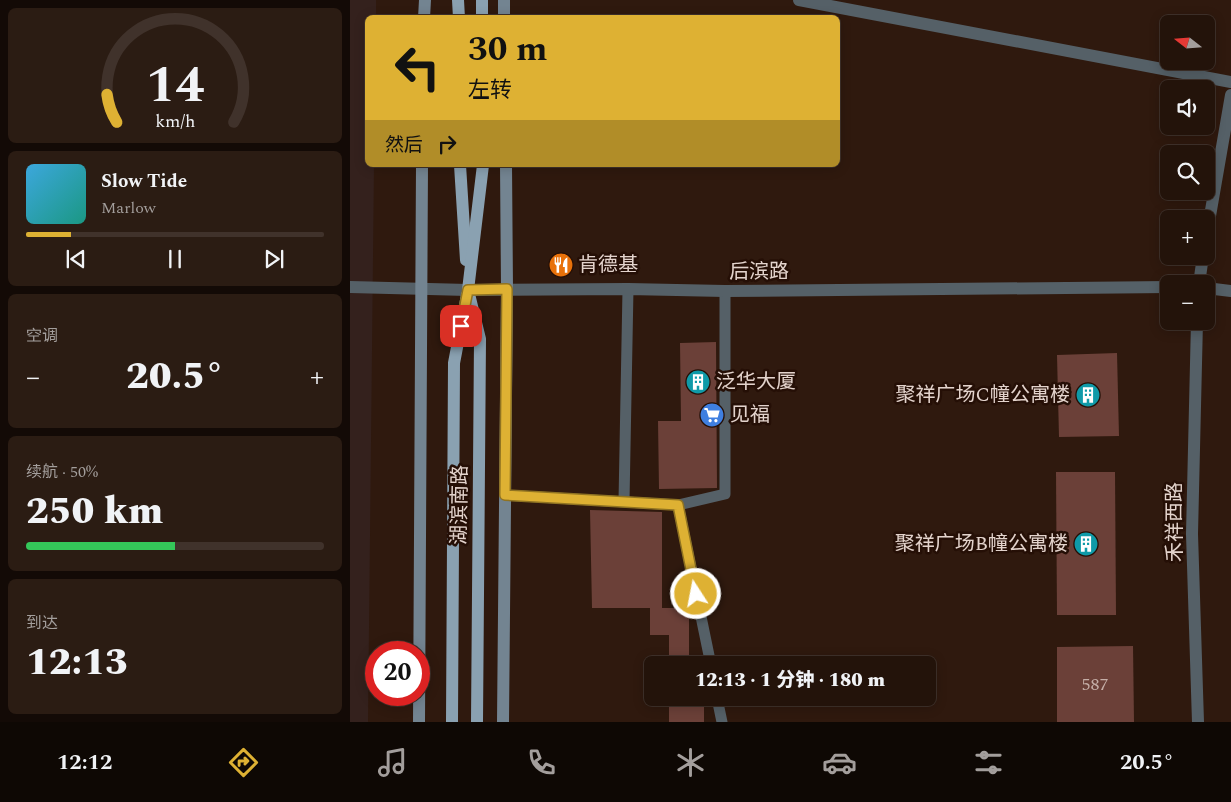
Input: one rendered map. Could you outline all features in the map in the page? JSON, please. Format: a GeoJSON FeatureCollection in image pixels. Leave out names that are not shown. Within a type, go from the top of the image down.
{"type":"FeatureCollection","features":[{"type":"Feature","properties":{"kind":"main road"},"geometry":{"type":"LineString","coordinates":[[424,15],[425,0]]}},
{"type":"Feature","properties":{"kind":"main road"},"geometry":{"type":"LineString","coordinates":[[458,0],[458,15]]}},
{"type":"Feature","properties":{"kind":"main road"},"geometry":{"type":"LineString","coordinates":[[482,0],[482,15]]}},
{"type":"Feature","properties":{"kind":"main road"},"geometry":{"type":"LineString","coordinates":[[504,0],[504,15]]}},
{"type":"Feature","properties":{"kind":"main road"},"geometry":{"type":"LineString","coordinates":[[419,722],[422,167]]}},
{"type":"Feature","properties":{"kind":"main road","name":"湖滨南路"},"geometry":{"type":"LineString","coordinates":[[460,167],[468,290],[480,338],[477,722]]}},
{"type":"Feature","properties":{"kind":"main road","name":"湖滨南路"},"geometry":{"type":"LineString","coordinates":[[452,722],[454,363],[468,290],[483,167]]}},
{"type":"Feature","properties":{"kind":"main road"},"geometry":{"type":"LineString","coordinates":[[503,722],[507,289],[506,167]]}},
{"type":"Feature","properties":{"kind":"street"},"geometry":{"type":"LineString","coordinates":[[799,0],[1231,82]]}},
{"type":"Feature","properties":{"kind":"street"},"geometry":{"type":"LineString","coordinates":[[1211,210],[1231,95]]}},
{"type":"Feature","properties":{"kind":"street","name":"后滨路"},"geometry":{"type":"LineString","coordinates":[[350,287],[468,290],[628,289],[725,292],[1160,287]]}},
{"type":"Feature","properties":{"kind":"street"},"geometry":{"type":"LineString","coordinates":[[1215,289],[1231,290]]}},
{"type":"Feature","properties":{"kind":"street","name":"禾祥西路"},"geometry":{"type":"LineString","coordinates":[[1197,330],[1192,534],[1198,722]]}},
{"type":"Feature","properties":{"kind":"lane"},"geometry":{"type":"LineString","coordinates":[[624,501],[628,289]]}},
{"type":"Feature","properties":{"kind":"lane"},"geometry":{"type":"LineString","coordinates":[[505,495],[678,505],[725,494],[725,292]]}},
{"type":"Feature","properties":{"kind":"lane"},"geometry":{"type":"LineString","coordinates":[[678,505],[709,656]]}},
{"type":"Feature","properties":{"kind":"lane"},"geometry":{"type":"LineString","coordinates":[[719,706],[722,722]]}},
{"type":"Feature","properties":{"kind":"shaded area"},"geometry":{"type":"Polygon","coordinates":[[[350,0],[376,0],[376,15],[365,15],[365,167],[374,167],[369,641],[365,641],[365,706],[368,706],[368,722],[350,722],[350,0]]]}},
{"type":"Feature","properties":{"kind":"building","name":"泛华大厦"},"geometry":{"type":"Polygon","coordinates":[[[716,342],[717,488],[659,489],[658,421],[681,421],[680,343],[716,342]]]}},
{"type":"Feature","properties":{"kind":"building","name":"聚祥广场C幢公寓楼"},"geometry":{"type":"Polygon","coordinates":[[[1117,353],[1119,436],[1059,437],[1057,355],[1117,353]]]}},
{"type":"Feature","properties":{"kind":"building","name":"聚祥广场B幢公寓楼"},"geometry":{"type":"Polygon","coordinates":[[[1056,472],[1115,472],[1116,615],[1057,615],[1056,472]]]}},
{"type":"Feature","properties":{"kind":"building"},"geometry":{"type":"Polygon","coordinates":[[[590,510],[662,512],[662,608],[689,608],[689,656],[669,656],[669,635],[650,635],[650,608],[592,608],[590,510]]]}},
{"type":"Feature","properties":{"kind":"building"},"geometry":{"type":"Polygon","coordinates":[[[1133,646],[1134,722],[1057,722],[1057,647],[1133,646]]]}},
{"type":"Feature","properties":{"kind":"building"},"geometry":{"type":"Polygon","coordinates":[[[669,706],[704,706],[704,722],[669,722],[669,706]]]}},
{"type":"Feature","properties":{"kind":"place","name":"肯德基"},"geometry":{"type":"Point","coordinates":[561,265]}},
{"type":"Feature","properties":{"kind":"place","name":"泛华大厦"},"geometry":{"type":"Point","coordinates":[698,382]}},
{"type":"Feature","properties":{"kind":"place","name":"聚祥广场C幢公寓楼"},"geometry":{"type":"Point","coordinates":[1088,395]}},
{"type":"Feature","properties":{"kind":"place","name":"见福"},"geometry":{"type":"Point","coordinates":[712,415]}},
{"type":"Feature","properties":{"kind":"place","name":"聚祥广场B幢公寓楼"},"geometry":{"type":"Point","coordinates":[1086,544]}},
{"type":"Feature","properties":{"kind":"route"},"geometry":{"type":"LineString","coordinates":[[461,326],[468,290],[507,289],[505,495],[678,505],[696,594]]}}]}
